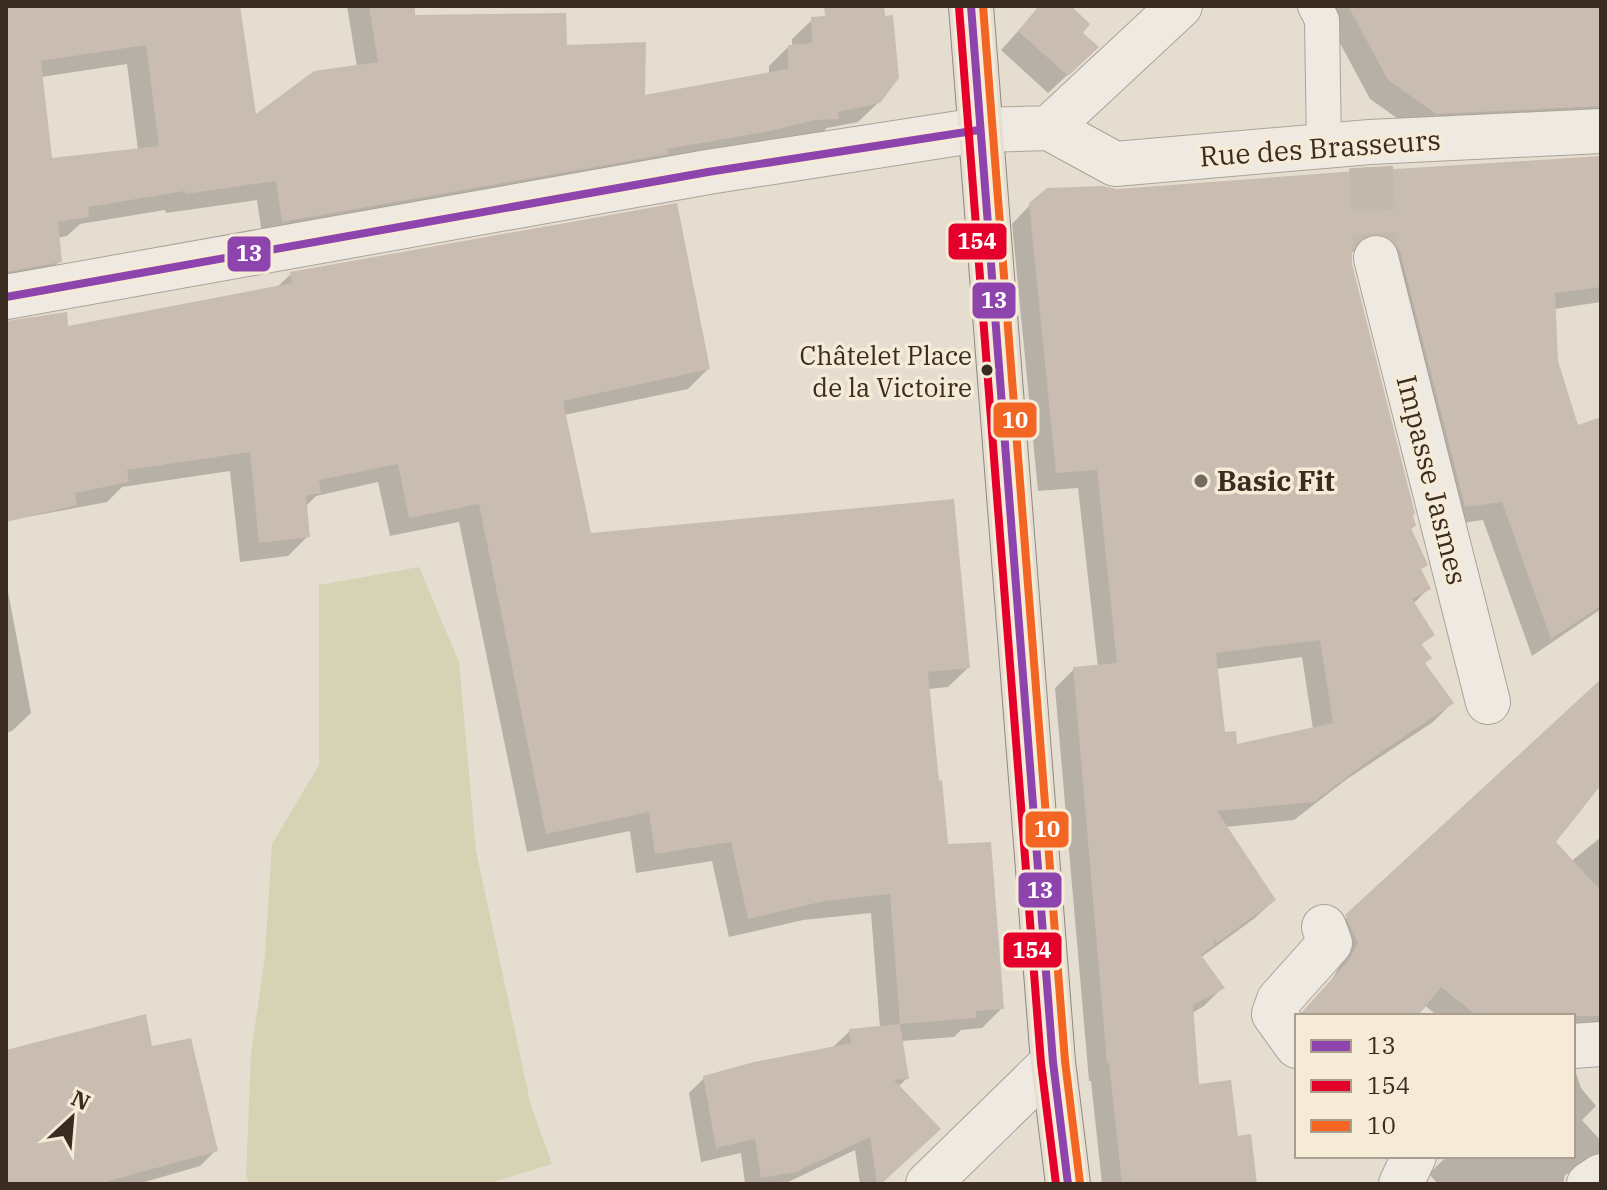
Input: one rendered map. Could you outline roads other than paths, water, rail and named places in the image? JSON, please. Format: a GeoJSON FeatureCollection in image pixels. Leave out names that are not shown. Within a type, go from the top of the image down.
{"type":"FeatureCollection","features":[{"type":"Feature","properties":{"kind":"main road"},"geometry":{"type":"LineString","coordinates":[[971,6],[1053,1062],[1068,1184]]}},
{"type":"Feature","properties":{"kind":"street"},"geometry":{"type":"LineString","coordinates":[[6,297],[708,172],[979,130],[1049,128],[1180,6]]}},
{"type":"Feature","properties":{"kind":"street"},"geometry":{"type":"LineString","coordinates":[[1315,6],[1322,20],[1324,146]]}},
{"type":"Feature","properties":{"kind":"street","name":"Rue des Brasseurs"},"geometry":{"type":"LineString","coordinates":[[1049,128],[1115,164],[1324,146],[1370,154],[1601,131]]}},
{"type":"Feature","properties":{"kind":"street","name":"Impasse Jasmes"},"geometry":{"type":"LineString","coordinates":[[1376,258],[1488,702]]}},
{"type":"Feature","properties":{"kind":"street"},"geometry":{"type":"LineString","coordinates":[[1295,1043],[1274,1014],[1279,1000],[1330,943],[1324,927]]}},
{"type":"Feature","properties":{"kind":"street"},"geometry":{"type":"LineString","coordinates":[[1575,1046],[1601,1044]]}},
{"type":"Feature","properties":{"kind":"street"},"geometry":{"type":"LineString","coordinates":[[928,1184],[1053,1062]]}},
{"type":"Feature","properties":{"kind":"street"},"geometry":{"type":"LineString","coordinates":[[1401,1184],[1413,1158]]}},
{"type":"Feature","properties":{"kind":"street"},"geometry":{"type":"LineString","coordinates":[[1589,1184],[1601,1176]]}},
{"type":"Feature","properties":{"kind":"tunnel"},"geometry":{"type":"LineString","coordinates":[[1371,167],[1376,258]]}},
{"type":"Feature","properties":{"kind":"place","name":"Châtelet Place de la Victoire"},"geometry":{"type":"Point","coordinates":[987,370]}},
{"type":"Feature","properties":{"kind":"place","name":"Basic Fit"},"geometry":{"type":"Point","coordinates":[1201,481]}}]}
